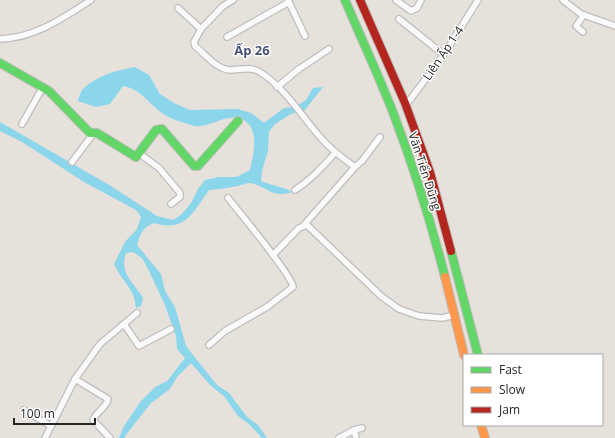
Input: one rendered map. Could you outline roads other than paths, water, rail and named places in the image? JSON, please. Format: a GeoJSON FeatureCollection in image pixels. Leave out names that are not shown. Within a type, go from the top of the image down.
{"type":"FeatureCollection","features":[{"type":"Feature","properties":{"kind":"main road","name":"Văn Tiến Dũng"},"geometry":{"type":"LineString","coordinates":[[345,0],[394,114],[433,238],[455,315],[464,354]]}},
{"type":"Feature","properties":{"kind":"main road","name":"Văn Tiến Dũng"},"geometry":{"type":"LineString","coordinates":[[360,0],[406,106],[430,172],[478,354]]}},
{"type":"Feature","properties":{"kind":"main road"},"geometry":{"type":"LineString","coordinates":[[0,63],[49,91],[86,130],[93,134],[97,133],[136,157],[140,154],[156,130],[162,129],[194,166],[198,166],[238,120]]}},
{"type":"Feature","properties":{"kind":"main road"},"geometry":{"type":"LineString","coordinates":[[481,426],[485,438]]}},
{"type":"Feature","properties":{"kind":"street"},"geometry":{"type":"LineString","coordinates":[[0,39],[16,38],[33,33],[59,20],[92,0]]}},
{"type":"Feature","properties":{"kind":"street"},"geometry":{"type":"LineString","coordinates":[[233,0],[223,6],[201,29],[194,42],[195,46],[216,65],[229,70],[250,68],[260,72],[293,103],[335,153],[355,167]]}},
{"type":"Feature","properties":{"kind":"street"},"geometry":{"type":"LineString","coordinates":[[396,0],[411,11],[417,8],[421,0]]}},
{"type":"Feature","properties":{"kind":"street","name":"Liên Ấp 1-4"},"geometry":{"type":"LineString","coordinates":[[406,106],[443,54],[478,0]]}},
{"type":"Feature","properties":{"kind":"street"},"geometry":{"type":"LineString","coordinates":[[563,0],[584,15],[615,26]]}},
{"type":"Feature","properties":{"kind":"street"},"geometry":{"type":"LineString","coordinates":[[227,37],[288,1],[305,36]]}},
{"type":"Feature","properties":{"kind":"street"},"geometry":{"type":"LineString","coordinates":[[178,8],[201,29]]}},
{"type":"Feature","properties":{"kind":"street"},"geometry":{"type":"LineString","coordinates":[[583,32],[576,26],[584,15]]}},
{"type":"Feature","properties":{"kind":"street"},"geometry":{"type":"LineString","coordinates":[[399,19],[443,54]]}},
{"type":"Feature","properties":{"kind":"street"},"geometry":{"type":"LineString","coordinates":[[278,88],[299,69],[329,49]]}},
{"type":"Feature","properties":{"kind":"street"},"geometry":{"type":"LineString","coordinates":[[22,124],[43,88]]}},
{"type":"Feature","properties":{"kind":"street"},"geometry":{"type":"LineString","coordinates":[[72,162],[93,134]]}},
{"type":"Feature","properties":{"kind":"street"},"geometry":{"type":"LineString","coordinates":[[273,255],[303,226],[362,161],[380,137]]}},
{"type":"Feature","properties":{"kind":"street"},"geometry":{"type":"LineString","coordinates":[[295,190],[307,183],[321,170],[335,153]]}},
{"type":"Feature","properties":{"kind":"street"},"geometry":{"type":"LineString","coordinates":[[140,154],[159,168],[180,193],[180,197],[171,204]]}},
{"type":"Feature","properties":{"kind":"street"},"geometry":{"type":"LineString","coordinates":[[209,345],[225,331],[267,307],[293,288],[293,282],[228,198]]}},
{"type":"Feature","properties":{"kind":"street"},"geometry":{"type":"LineString","coordinates":[[303,226],[307,225],[370,286],[399,310],[419,316],[442,318],[455,315]]}},
{"type":"Feature","properties":{"kind":"street"},"geometry":{"type":"LineString","coordinates":[[45,438],[75,379],[100,344],[137,313]]}},
{"type":"Feature","properties":{"kind":"street"},"geometry":{"type":"LineString","coordinates":[[124,324],[139,346],[171,329]]}},
{"type":"Feature","properties":{"kind":"street"},"geometry":{"type":"LineString","coordinates":[[75,379],[108,399],[107,404],[97,413],[93,420],[110,438]]}},
{"type":"Feature","properties":{"kind":"street"},"geometry":{"type":"LineString","coordinates":[[24,410],[51,426]]}},
{"type":"Feature","properties":{"kind":"street"},"geometry":{"type":"LineString","coordinates":[[339,438],[354,430],[362,428]]}},
{"type":"Feature","properties":{"kind":"street"},"geometry":{"type":"LineString","coordinates":[[354,430],[356,438]]}},
{"type":"Feature","properties":{"kind":"water"},"geometry":{"type":"Polygon","coordinates":[[[135,67],[149,75],[160,94],[174,103],[190,110],[237,109],[251,113],[264,123],[284,108],[295,107],[306,100],[313,88],[323,87],[304,111],[291,114],[275,124],[269,132],[268,151],[262,171],[261,181],[292,192],[285,194],[274,193],[250,183],[209,190],[188,218],[181,223],[174,225],[154,223],[150,225],[142,231],[137,245],[161,274],[165,291],[175,307],[186,346],[217,385],[229,393],[247,417],[258,425],[267,438],[262,438],[250,425],[238,416],[224,396],[211,386],[191,363],[177,377],[170,389],[151,403],[125,438],[119,438],[124,426],[141,401],[155,387],[167,381],[185,358],[177,349],[176,336],[164,303],[142,258],[133,252],[126,253],[124,260],[124,266],[128,277],[143,298],[141,306],[136,308],[133,295],[114,264],[125,242],[137,229],[141,217],[136,210],[84,182],[22,142],[0,131],[0,122],[111,186],[157,216],[173,220],[182,214],[191,203],[198,189],[205,180],[219,177],[236,177],[250,170],[254,144],[253,131],[250,125],[239,118],[226,119],[200,126],[194,126],[179,121],[168,117],[141,94],[123,86],[110,104],[96,107],[78,101],[82,90],[94,80],[114,72],[135,67]]]}},
{"type":"Feature","properties":{"kind":"district","name":"Ấp 26"},"geometry":{"type":"Point","coordinates":[252,50]}}]}
